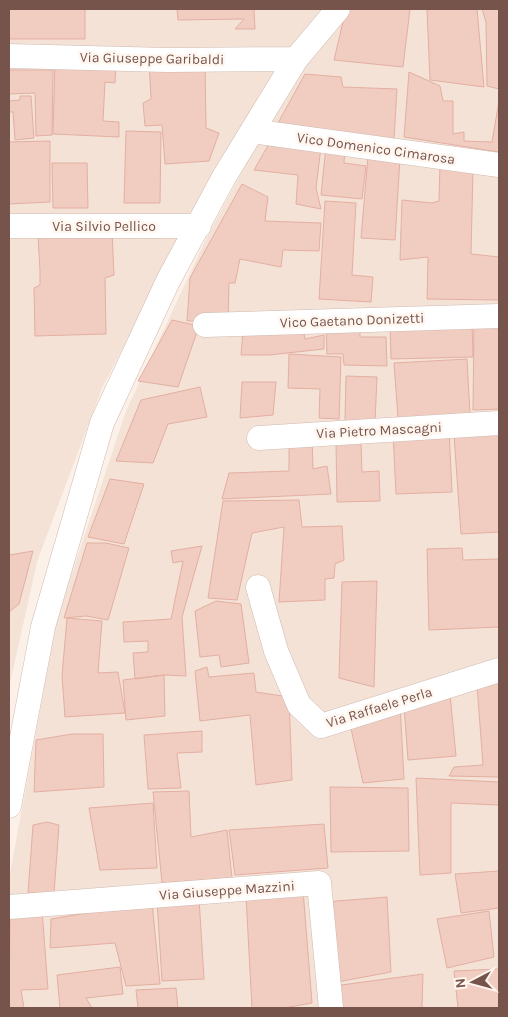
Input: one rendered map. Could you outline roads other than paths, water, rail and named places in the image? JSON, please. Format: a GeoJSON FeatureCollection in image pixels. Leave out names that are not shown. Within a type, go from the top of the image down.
{"type":"FeatureCollection","features":[{"type":"Feature","properties":{"kind":"street"},"geometry":{"type":"LineString","coordinates":[[9,806],[43,627],[102,423],[168,281],[224,177],[296,58],[338,9]]}},
{"type":"Feature","properties":{"kind":"street","name":"Via Giuseppe Garibaldi"},"geometry":{"type":"LineString","coordinates":[[9,56],[168,60],[296,58]]}},
{"type":"Feature","properties":{"kind":"street","name":"Vico Domenico Cimarosa"},"geometry":{"type":"LineString","coordinates":[[252,130],[499,164]]}},
{"type":"Feature","properties":{"kind":"street","name":"Via Silvio Pellico"},"geometry":{"type":"LineString","coordinates":[[9,226],[199,226]]}},
{"type":"Feature","properties":{"kind":"street","name":"Vico Gaetano Donizetti"},"geometry":{"type":"LineString","coordinates":[[206,325],[499,316]]}},
{"type":"Feature","properties":{"kind":"street","name":"Via Pietro Mascagni"},"geometry":{"type":"LineString","coordinates":[[259,438],[499,423]]}},
{"type":"Feature","properties":{"kind":"street","name":"Via Raffaele Perla"},"geometry":{"type":"LineString","coordinates":[[258,587],[276,651],[300,705],[321,726],[499,670]]}},
{"type":"Feature","properties":{"kind":"street","name":"Via Giuseppe Mazzini"},"geometry":{"type":"LineString","coordinates":[[9,907],[319,883],[331,1008]]}}]}
